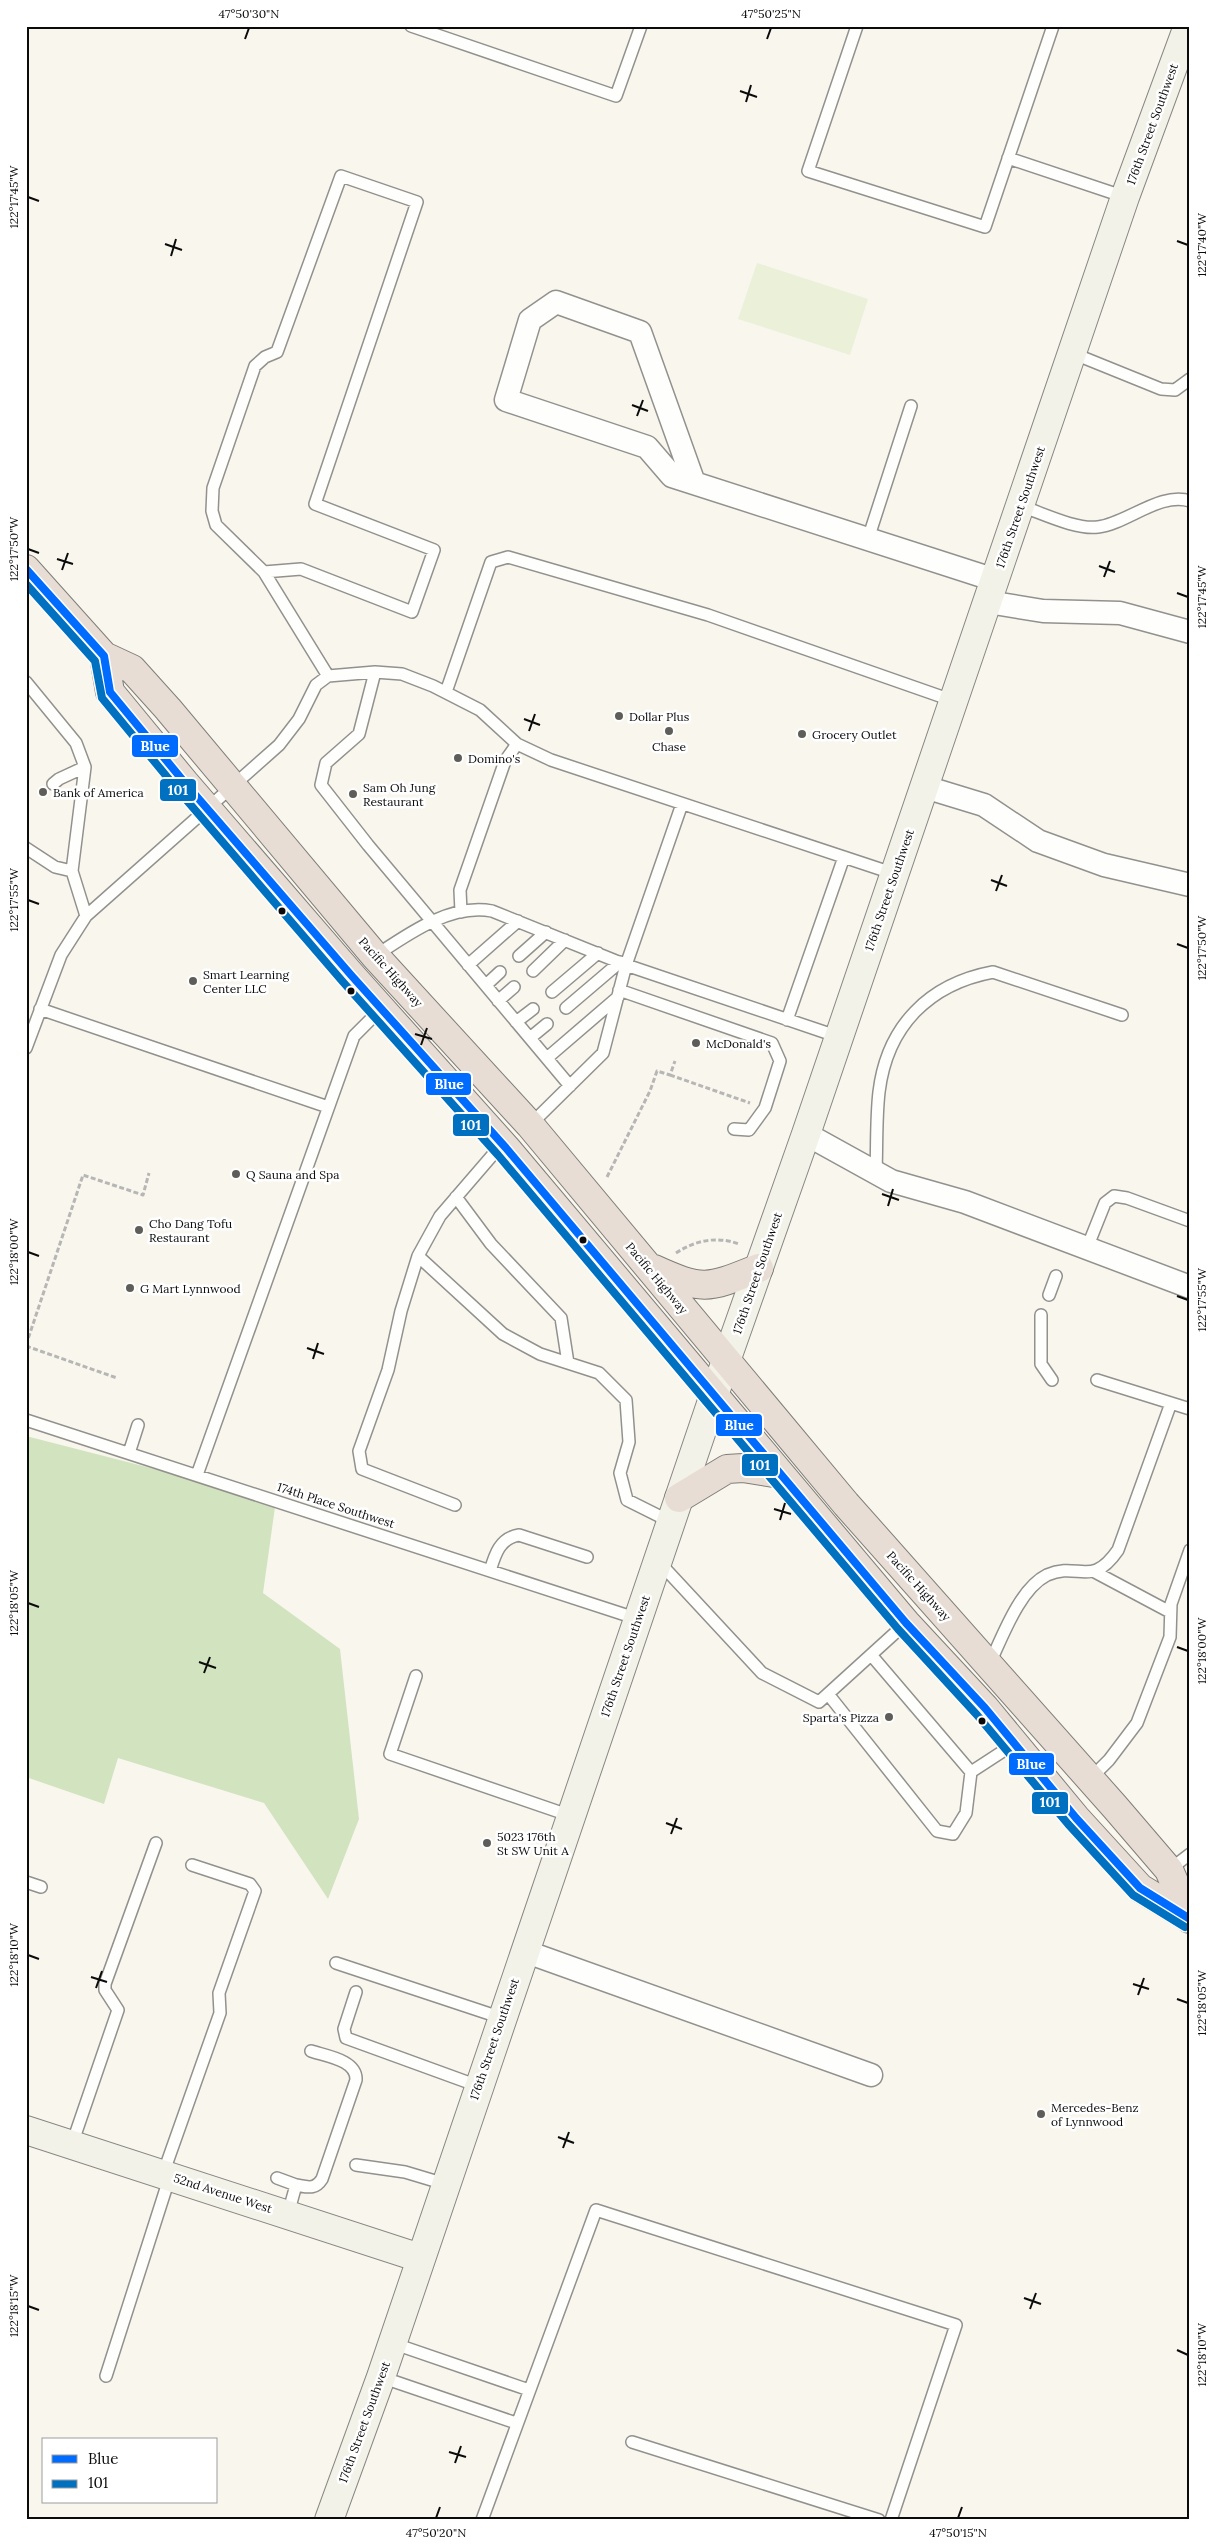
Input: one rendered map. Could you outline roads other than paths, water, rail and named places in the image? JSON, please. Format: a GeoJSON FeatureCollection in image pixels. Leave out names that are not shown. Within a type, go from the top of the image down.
{"type":"FeatureCollection","features":[{"type":"Feature","properties":{"kind":"highway","name":"Pacific Highway"},"geometry":{"type":"LineString","coordinates":[[30,580],[104,656],[132,669],[168,709],[375,956],[530,1125],[852,1511],[1132,1827],[1179,1862],[1189,1918]]}},
{"type":"Feature","properties":{"kind":"highway","name":"Pacific Highway"},"geometry":{"type":"LineString","coordinates":[[104,656],[110,692],[207,809],[381,1009],[502,1144],[906,1623],[1016,1743],[1076,1818],[1140,1888],[1189,1918]]}},
{"type":"Feature","properties":{"kind":"highway"},"geometry":{"type":"LineString","coordinates":[[646,1265],[683,1282],[699,1286],[720,1283],[759,1268]]}},
{"type":"Feature","properties":{"kind":"highway"},"geometry":{"type":"LineString","coordinates":[[675,1510],[727,1469],[742,1468],[780,1474]]}},
{"type":"Feature","properties":{"kind":"highway"},"geometry":{"type":"LineString","coordinates":[[1016,1743],[1050,1761],[1103,1818],[1132,1827]]}},
{"type":"Feature","properties":{"kind":"street","name":"176th Street Southwest"},"geometry":{"type":"LineString","coordinates":[[329,2520],[381,2378],[524,1950],[726,1360],[839,1038],[1125,198],[1188,26]]}},
{"type":"Feature","properties":{"kind":"street"},"geometry":{"type":"LineString","coordinates":[[694,483],[640,332],[556,302],[530,320],[506,400],[647,447],[672,476],[868,539],[1043,611],[1120,612],[1190,632]]}},
{"type":"Feature","properties":{"kind":"street"},"geometry":{"type":"LineString","coordinates":[[925,787],[984,805],[1038,841],[1104,865],[1190,885]]}},
{"type":"Feature","properties":{"kind":"street"},"geometry":{"type":"LineString","coordinates":[[806,1134],[891,1181],[965,1202],[1190,1286]]}},
{"type":"Feature","properties":{"kind":"street"},"geometry":{"type":"LineString","coordinates":[[524,1950],[871,2075]]}},
{"type":"Feature","properties":{"kind":"street","name":"52nd Avenue West"},"geometry":{"type":"LineString","coordinates":[[26,2130],[420,2258]]}},
{"type":"Feature","properties":{"kind":"lane"},"geometry":{"type":"LineString","coordinates":[[411,26],[616,96],[641,26]]}},
{"type":"Feature","properties":{"kind":"lane"},"geometry":{"type":"LineString","coordinates":[[857,26],[808,171],[985,228],[1053,26]]}},
{"type":"Feature","properties":{"kind":"lane"},"geometry":{"type":"LineString","coordinates":[[1008,158],[1125,198]]}},
{"type":"Feature","properties":{"kind":"lane"},"geometry":{"type":"LineString","coordinates":[[264,572],[300,569],[412,612],[434,550],[315,504],[416,202],[341,176],[277,352],[265,357],[255,366],[213,488],[212,511],[216,524],[264,572],[328,676]]}},
{"type":"Feature","properties":{"kind":"lane"},"geometry":{"type":"LineString","coordinates":[[1072,353],[1161,389],[1175,390],[1190,379]]}},
{"type":"Feature","properties":{"kind":"lane"},"geometry":{"type":"LineString","coordinates":[[868,539],[911,406]]}},
{"type":"Feature","properties":{"kind":"lane"},"geometry":{"type":"LineString","coordinates":[[1021,506],[1083,527],[1099,527],[1168,500],[1184,499],[1190,501]]}},
{"type":"Feature","properties":{"kind":"lane"},"geometry":{"type":"LineString","coordinates":[[446,692],[491,562],[508,557],[708,615],[954,701]]}},
{"type":"Feature","properties":{"kind":"lane"},"geometry":{"type":"LineString","coordinates":[[375,672],[359,734],[326,763],[321,785],[432,922],[570,1086]]}},
{"type":"Feature","properties":{"kind":"lane"},"geometry":{"type":"LineString","coordinates":[[26,1048],[60,954],[86,916],[279,744],[299,719],[316,685],[328,676],[375,672],[402,674],[446,692],[480,710],[517,744],[551,760],[895,874]]}},
{"type":"Feature","properties":{"kind":"lane"},"geometry":{"type":"LineString","coordinates":[[26,682],[76,743],[85,767],[72,871],[86,916]]}},
{"type":"Feature","properties":{"kind":"lane"},"geometry":{"type":"LineString","coordinates":[[461,912],[460,890],[504,761],[517,744]]}},
{"type":"Feature","properties":{"kind":"lane"},"geometry":{"type":"LineString","coordinates":[[53,784],[59,779],[85,767]]}},
{"type":"Feature","properties":{"kind":"lane"},"geometry":{"type":"LineString","coordinates":[[530,1125],[603,1053],[619,994],[623,963],[682,804]]}},
{"type":"Feature","properties":{"kind":"lane"},"geometry":{"type":"LineString","coordinates":[[26,848],[55,867],[72,871]]}},
{"type":"Feature","properties":{"kind":"lane"},"geometry":{"type":"LineString","coordinates":[[787,1020],[844,857]]}},
{"type":"Feature","properties":{"kind":"lane"},"geometry":{"type":"LineString","coordinates":[[375,956],[419,928],[476,908],[492,911],[623,963],[839,1038]]}},
{"type":"Feature","properties":{"kind":"lane"},"geometry":{"type":"LineString","coordinates":[[468,965],[518,921]]}},
{"type":"Feature","properties":{"kind":"lane"},"geometry":{"type":"LineString","coordinates":[[519,956],[546,932]]}},
{"type":"Feature","properties":{"kind":"lane"},"geometry":{"type":"LineString","coordinates":[[532,970],[566,940]]}},
{"type":"Feature","properties":{"kind":"lane"},"geometry":{"type":"LineString","coordinates":[[552,992],[598,953]]}},
{"type":"Feature","properties":{"kind":"lane"},"geometry":{"type":"LineString","coordinates":[[566,1008],[623,963]]}},
{"type":"Feature","properties":{"kind":"lane"},"geometry":{"type":"LineString","coordinates":[[486,985],[500,972]]}},
{"type":"Feature","properties":{"kind":"lane"},"geometry":{"type":"LineString","coordinates":[[876,1172],[879,1092],[890,1051],[902,1026],[919,1006],[946,987],[974,976],[993,972],[1122,1015]]}},
{"type":"Feature","properties":{"kind":"lane"},"geometry":{"type":"LineString","coordinates":[[498,1000],[514,987]]}},
{"type":"Feature","properties":{"kind":"lane"},"geometry":{"type":"LineString","coordinates":[[547,1058],[619,994]]}},
{"type":"Feature","properties":{"kind":"lane"},"geometry":{"type":"LineString","coordinates":[[619,994],[772,1044],[780,1061],[766,1108],[749,1130],[734,1129]]}},
{"type":"Feature","properties":{"kind":"lane"},"geometry":{"type":"LineString","coordinates":[[40,1009],[328,1107]]}},
{"type":"Feature","properties":{"kind":"lane"},"geometry":{"type":"LineString","coordinates":[[197,1475],[354,1036],[381,1009]]}},
{"type":"Feature","properties":{"kind":"lane"},"geometry":{"type":"LineString","coordinates":[[516,1022],[532,1009]]}},
{"type":"Feature","properties":{"kind":"lane"},"geometry":{"type":"LineString","coordinates":[[530,1038],[547,1024]]}},
{"type":"Feature","properties":{"kind":"lane"},"geometry":{"type":"LineString","coordinates":[[455,1505],[362,1469],[359,1451],[388,1370],[401,1311],[418,1256],[440,1216],[502,1144]]}},
{"type":"Feature","properties":{"kind":"lane"},"geometry":{"type":"LineString","coordinates":[[1087,1248],[1105,1203],[1114,1196],[1127,1198],[1190,1221]]}},
{"type":"Feature","properties":{"kind":"lane"},"geometry":{"type":"LineString","coordinates":[[456,1197],[491,1244],[561,1318],[568,1363]]}},
{"type":"Feature","properties":{"kind":"lane"},"geometry":{"type":"LineString","coordinates":[[418,1256],[503,1334],[540,1354],[599,1372],[626,1400],[629,1442],[620,1473],[627,1500],[675,1510]]}},
{"type":"Feature","properties":{"kind":"lane"},"geometry":{"type":"LineString","coordinates":[[1049,1295],[1056,1276]]}},
{"type":"Feature","properties":{"kind":"lane"},"geometry":{"type":"LineString","coordinates":[[1041,1315],[1041,1364],[1052,1380]]}},
{"type":"Feature","properties":{"kind":"lane"},"geometry":{"type":"LineString","coordinates":[[1097,1380],[1190,1409]]}},
{"type":"Feature","properties":{"kind":"lane"},"geometry":{"type":"LineString","coordinates":[[989,1665],[1015,1610],[1037,1583],[1047,1576],[1057,1573],[1093,1571],[1104,1568],[1118,1550],[1172,1403]]}},
{"type":"Feature","properties":{"kind":"lane","name":"174th Place Southwest"},"geometry":{"type":"LineString","coordinates":[[26,1420],[638,1619]]}},
{"type":"Feature","properties":{"kind":"lane"},"geometry":{"type":"LineString","coordinates":[[129,1453],[138,1425]]}},
{"type":"Feature","properties":{"kind":"lane"},"geometry":{"type":"LineString","coordinates":[[490,1571],[501,1545],[508,1538],[519,1535],[588,1557]]}},
{"type":"Feature","properties":{"kind":"lane"},"geometry":{"type":"LineString","coordinates":[[1090,1779],[1109,1760],[1138,1723],[1170,1637],[1172,1630],[1170,1612],[1190,1550]]}},
{"type":"Feature","properties":{"kind":"lane"},"geometry":{"type":"LineString","coordinates":[[658,1560],[762,1673],[820,1702],[906,1623]]}},
{"type":"Feature","properties":{"kind":"lane"},"geometry":{"type":"LineString","coordinates":[[1093,1571],[1170,1612]]}},
{"type":"Feature","properties":{"kind":"lane"},"geometry":{"type":"LineString","coordinates":[[828,1694],[937,1831],[953,1834],[966,1813],[971,1772],[872,1656]]}},
{"type":"Feature","properties":{"kind":"lane"},"geometry":{"type":"LineString","coordinates":[[416,1676],[390,1754],[570,1816]]}},
{"type":"Feature","properties":{"kind":"lane"},"geometry":{"type":"LineString","coordinates":[[971,1772],[1016,1743]]}},
{"type":"Feature","properties":{"kind":"lane"},"geometry":{"type":"LineString","coordinates":[[72,2144],[118,2010],[105,1990],[105,1984],[156,1843]]}},
{"type":"Feature","properties":{"kind":"lane"},"geometry":{"type":"LineString","coordinates":[[106,2376],[166,2175],[220,2013],[219,1993],[255,1891],[250,1884],[192,1865]]}},
{"type":"Feature","properties":{"kind":"lane"},"geometry":{"type":"LineString","coordinates":[[26,1882],[41,1887]]}},
{"type":"Feature","properties":{"kind":"lane"},"geometry":{"type":"LineString","coordinates":[[336,1963],[502,2018]]}},
{"type":"Feature","properties":{"kind":"lane"},"geometry":{"type":"LineString","coordinates":[[356,1992],[344,2029],[346,2038],[478,2086]]}},
{"type":"Feature","properties":{"kind":"lane"},"geometry":{"type":"LineString","coordinates":[[277,2178],[310,2188],[318,2185],[322,2179],[356,2080],[356,2074],[350,2065],[311,2051]]}},
{"type":"Feature","properties":{"kind":"lane"},"geometry":{"type":"LineString","coordinates":[[356,2165],[406,2172],[445,2184]]}},
{"type":"Feature","properties":{"kind":"lane"},"geometry":{"type":"LineString","coordinates":[[288,2214],[296,2184]]}},
{"type":"Feature","properties":{"kind":"lane"},"geometry":{"type":"LineString","coordinates":[[482,2520],[516,2423],[596,2210],[956,2325],[891,2520]]}},
{"type":"Feature","properties":{"kind":"lane"},"geometry":{"type":"LineString","coordinates":[[392,2343],[529,2390]]}},
{"type":"Feature","properties":{"kind":"lane"},"geometry":{"type":"LineString","coordinates":[[381,2378],[516,2423]]}},
{"type":"Feature","properties":{"kind":"lane"},"geometry":{"type":"LineString","coordinates":[[632,2442],[879,2520]]}},
{"type":"Feature","properties":{"kind":"place","name":"Dollar Plus"},"geometry":{"type":"Point","coordinates":[619,716]}},
{"type":"Feature","properties":{"kind":"place","name":"Chase"},"geometry":{"type":"Point","coordinates":[669,731]}},
{"type":"Feature","properties":{"kind":"place","name":"Grocery Outlet"},"geometry":{"type":"Point","coordinates":[802,734]}},
{"type":"Feature","properties":{"kind":"place","name":"Domino's"},"geometry":{"type":"Point","coordinates":[458,758]}},
{"type":"Feature","properties":{"kind":"place","name":"Bank of America"},"geometry":{"type":"Point","coordinates":[43,792]}},
{"type":"Feature","properties":{"kind":"place","name":"Sam Oh Jung Restaurant"},"geometry":{"type":"Point","coordinates":[353,794]}},
{"type":"Feature","properties":{"kind":"place","name":"Smart Learning Center LLC"},"geometry":{"type":"Point","coordinates":[193,981]}},
{"type":"Feature","properties":{"kind":"place","name":"McDonald's"},"geometry":{"type":"Point","coordinates":[696,1043]}},
{"type":"Feature","properties":{"kind":"place","name":"Q Sauna and Spa"},"geometry":{"type":"Point","coordinates":[236,1174]}},
{"type":"Feature","properties":{"kind":"place","name":"Cho Dang Tofu Restaurant"},"geometry":{"type":"Point","coordinates":[139,1230]}},
{"type":"Feature","properties":{"kind":"place","name":"G Mart Lynnwood"},"geometry":{"type":"Point","coordinates":[130,1288]}},
{"type":"Feature","properties":{"kind":"place","name":"Sparta's Pizza"},"geometry":{"type":"Point","coordinates":[889,1717]}},
{"type":"Feature","properties":{"kind":"place","name":"5023 176th St SW Unit A"},"geometry":{"type":"Point","coordinates":[487,1843]}},
{"type":"Feature","properties":{"kind":"place","name":"Mercedes-Benz of Lynnwood"},"geometry":{"type":"Point","coordinates":[1041,2114]}}]}
